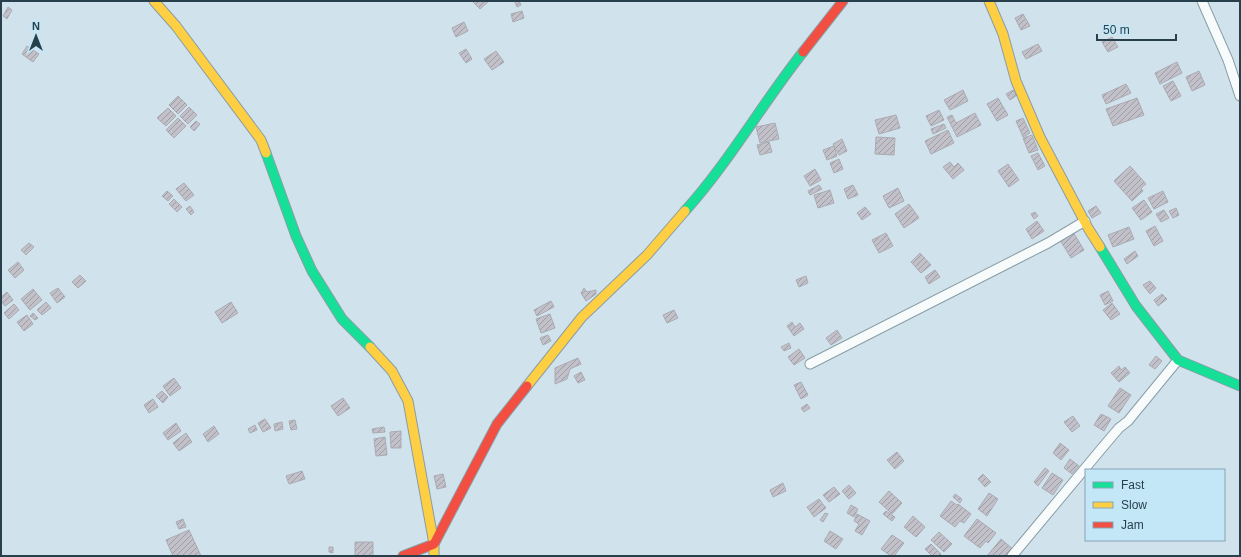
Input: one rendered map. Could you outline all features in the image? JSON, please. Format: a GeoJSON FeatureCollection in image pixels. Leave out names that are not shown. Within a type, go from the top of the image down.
{"type":"FeatureCollection","features":[{"type":"Feature","properties":{"kind":"street"},"geometry":{"type":"LineString","coordinates":[[154,1],[176,26],[260,140],[279,186],[296,236],[312,271],[342,319],[363,338],[392,371],[408,400],[434,544],[434,556]]}},
{"type":"Feature","properties":{"kind":"street"},"geometry":{"type":"LineString","coordinates":[[403,556],[434,544],[497,424],[582,317],[647,255],[704,190],[784,76],[843,1]]}},
{"type":"Feature","properties":{"kind":"street"},"geometry":{"type":"LineString","coordinates":[[989,1],[1002,34],[1016,81],[1040,137],[1084,221],[1136,306],[1178,360],[1240,386]]}},
{"type":"Feature","properties":{"kind":"street"},"geometry":{"type":"LineString","coordinates":[[1202,1],[1228,60],[1240,96]]}},
{"type":"Feature","properties":{"kind":"street"},"geometry":{"type":"LineString","coordinates":[[810,364],[1048,243],[1084,221]]}},
{"type":"Feature","properties":{"kind":"street"},"geometry":{"type":"LineString","coordinates":[[1012,556],[1102,448],[1128,421],[1178,360]]}},
{"type":"Feature","properties":{"kind":"building"},"geometry":{"type":"Polygon","coordinates":[[[472,1],[489,1],[480,9],[472,1]]]}},
{"type":"Feature","properties":{"kind":"building"},"geometry":{"type":"Polygon","coordinates":[[[519,1],[521,5],[517,7],[515,2],[519,1]]]}},
{"type":"Feature","properties":{"kind":"building"},"geometry":{"type":"Polygon","coordinates":[[[8,7],[12,10],[7,19],[3,16],[8,7]]]}},
{"type":"Feature","properties":{"kind":"building"},"geometry":{"type":"Polygon","coordinates":[[[522,11],[524,18],[513,22],[511,14],[522,11]]]}},
{"type":"Feature","properties":{"kind":"building"},"geometry":{"type":"Polygon","coordinates":[[[1023,14],[1030,26],[1021,30],[1015,18],[1023,14]]]}},
{"type":"Feature","properties":{"kind":"building"},"geometry":{"type":"Polygon","coordinates":[[[464,22],[468,31],[456,37],[452,28],[464,22]]]}},
{"type":"Feature","properties":{"kind":"building"},"geometry":{"type":"Polygon","coordinates":[[[1112,37],[1118,47],[1108,52],[1102,42],[1112,37]]]}},
{"type":"Feature","properties":{"kind":"building"},"geometry":{"type":"Polygon","coordinates":[[[1038,44],[1042,51],[1026,59],[1022,52],[1038,44]]]}},
{"type":"Feature","properties":{"kind":"building"},"geometry":{"type":"Polygon","coordinates":[[[27,46],[39,54],[33,62],[22,54],[27,46]]]}},
{"type":"Feature","properties":{"kind":"building"},"geometry":{"type":"Polygon","coordinates":[[[466,49],[472,59],[466,63],[459,53],[466,49]]]}},
{"type":"Feature","properties":{"kind":"building"},"geometry":{"type":"Polygon","coordinates":[[[496,51],[504,62],[492,70],[484,59],[496,51]]]}},
{"type":"Feature","properties":{"kind":"building"},"geometry":{"type":"Polygon","coordinates":[[[1177,62],[1182,73],[1160,84],[1155,73],[1177,62]]]}},
{"type":"Feature","properties":{"kind":"building"},"geometry":{"type":"Polygon","coordinates":[[[1199,71],[1205,85],[1192,91],[1186,77],[1199,71]]]}},
{"type":"Feature","properties":{"kind":"building"},"geometry":{"type":"Polygon","coordinates":[[[1173,81],[1181,96],[1171,101],[1163,86],[1173,81]]]}},
{"type":"Feature","properties":{"kind":"building"},"geometry":{"type":"Polygon","coordinates":[[[1126,84],[1131,93],[1106,104],[1102,95],[1126,84]]]}},
{"type":"Feature","properties":{"kind":"building"},"geometry":{"type":"Polygon","coordinates":[[[963,90],[968,101],[950,110],[944,100],[963,90]]]}},
{"type":"Feature","properties":{"kind":"building"},"geometry":{"type":"Polygon","coordinates":[[[1013,90],[1017,95],[1010,100],[1006,94],[1013,90]]]}},
{"type":"Feature","properties":{"kind":"building"},"geometry":{"type":"Polygon","coordinates":[[[178,96],[187,105],[178,114],[169,105],[178,96]]]}},
{"type":"Feature","properties":{"kind":"building"},"geometry":{"type":"Polygon","coordinates":[[[998,98],[1008,115],[997,121],[987,104],[998,98]]]}},
{"type":"Feature","properties":{"kind":"building"},"geometry":{"type":"Polygon","coordinates":[[[1137,98],[1144,115],[1113,126],[1106,109],[1137,98]]]}},
{"type":"Feature","properties":{"kind":"building"},"geometry":{"type":"Polygon","coordinates":[[[189,107],[197,115],[188,124],[180,116],[189,107]]]}},
{"type":"Feature","properties":{"kind":"building"},"geometry":{"type":"Polygon","coordinates":[[[168,108],[176,116],[166,126],[157,118],[168,108]]]}},
{"type":"Feature","properties":{"kind":"building"},"geometry":{"type":"Polygon","coordinates":[[[939,110],[944,120],[931,126],[926,116],[939,110]]]}},
{"type":"Feature","properties":{"kind":"building"},"geometry":{"type":"Polygon","coordinates":[[[975,113],[981,125],[957,137],[947,117],[952,115],[956,123],[975,113]]]}},
{"type":"Feature","properties":{"kind":"building"},"geometry":{"type":"Polygon","coordinates":[[[896,115],[900,128],[879,134],[875,120],[896,115]]]}},
{"type":"Feature","properties":{"kind":"building"},"geometry":{"type":"Polygon","coordinates":[[[178,118],[186,126],[174,138],[166,130],[178,118]]]}},
{"type":"Feature","properties":{"kind":"building"},"geometry":{"type":"Polygon","coordinates":[[[1023,118],[1030,133],[1023,137],[1016,121],[1023,118]]]}},
{"type":"Feature","properties":{"kind":"building"},"geometry":{"type":"Polygon","coordinates":[[[196,121],[200,124],[194,131],[190,127],[196,121]]]}},
{"type":"Feature","properties":{"kind":"building"},"geometry":{"type":"Polygon","coordinates":[[[775,123],[779,139],[760,143],[756,127],[775,123]]]}},
{"type":"Feature","properties":{"kind":"building"},"geometry":{"type":"Polygon","coordinates":[[[944,124],[946,128],[933,134],[931,129],[944,124]]]}},
{"type":"Feature","properties":{"kind":"building"},"geometry":{"type":"Polygon","coordinates":[[[948,130],[954,143],[931,154],[925,141],[948,130]]]}},
{"type":"Feature","properties":{"kind":"building"},"geometry":{"type":"Polygon","coordinates":[[[1032,135],[1038,150],[1029,153],[1023,138],[1032,135]]]}},
{"type":"Feature","properties":{"kind":"building"},"geometry":{"type":"Polygon","coordinates":[[[876,137],[895,138],[894,155],[875,154],[876,137]]]}},
{"type":"Feature","properties":{"kind":"building"},"geometry":{"type":"Polygon","coordinates":[[[842,139],[847,151],[839,155],[833,144],[842,139]]]}},
{"type":"Feature","properties":{"kind":"building"},"geometry":{"type":"Polygon","coordinates":[[[769,142],[772,152],[760,155],[757,145],[769,142]]]}},
{"type":"Feature","properties":{"kind":"building"},"geometry":{"type":"Polygon","coordinates":[[[834,146],[837,156],[827,160],[823,150],[834,146]]]}},
{"type":"Feature","properties":{"kind":"building"},"geometry":{"type":"Polygon","coordinates":[[[1038,153],[1045,166],[1038,170],[1031,156],[1038,153]]]}},
{"type":"Feature","properties":{"kind":"building"},"geometry":{"type":"Polygon","coordinates":[[[839,159],[843,169],[834,173],[830,163],[839,159]]]}},
{"type":"Feature","properties":{"kind":"building"},"geometry":{"type":"Polygon","coordinates":[[[950,162],[954,167],[958,163],[964,170],[953,179],[943,167],[950,162]]]}},
{"type":"Feature","properties":{"kind":"building"},"geometry":{"type":"Polygon","coordinates":[[[1008,164],[1019,180],[1009,187],[998,171],[1008,164]]]}},
{"type":"Feature","properties":{"kind":"building"},"geometry":{"type":"Polygon","coordinates":[[[1130,166],[1146,184],[1141,188],[1143,191],[1132,201],[1114,181],[1130,166]]]}},
{"type":"Feature","properties":{"kind":"building"},"geometry":{"type":"Polygon","coordinates":[[[815,169],[821,180],[810,186],[804,176],[815,169]]]}},
{"type":"Feature","properties":{"kind":"building"},"geometry":{"type":"Polygon","coordinates":[[[184,183],[194,195],[186,201],[176,189],[184,183]]]}},
{"type":"Feature","properties":{"kind":"building"},"geometry":{"type":"Polygon","coordinates":[[[819,185],[822,189],[810,195],[808,191],[819,185]]]}},
{"type":"Feature","properties":{"kind":"building"},"geometry":{"type":"Polygon","coordinates":[[[853,185],[858,195],[848,199],[844,189],[853,185]]]}},
{"type":"Feature","properties":{"kind":"building"},"geometry":{"type":"Polygon","coordinates":[[[898,188],[904,201],[889,208],[883,196],[898,188]]]}},
{"type":"Feature","properties":{"kind":"building"},"geometry":{"type":"Polygon","coordinates":[[[830,190],[834,203],[818,208],[814,195],[830,190]]]}},
{"type":"Feature","properties":{"kind":"building"},"geometry":{"type":"Polygon","coordinates":[[[167,191],[173,196],[168,201],[162,196],[167,191]]]}},
{"type":"Feature","properties":{"kind":"building"},"geometry":{"type":"Polygon","coordinates":[[[1163,191],[1168,202],[1154,209],[1148,198],[1163,191]]]}},
{"type":"Feature","properties":{"kind":"building"},"geometry":{"type":"Polygon","coordinates":[[[174,199],[182,207],[177,212],[169,204],[174,199]]]}},
{"type":"Feature","properties":{"kind":"building"},"geometry":{"type":"Polygon","coordinates":[[[1144,200],[1152,212],[1141,220],[1132,208],[1144,200]]]}},
{"type":"Feature","properties":{"kind":"building"},"geometry":{"type":"Polygon","coordinates":[[[909,204],[919,218],[904,228],[895,214],[909,204]]]}},
{"type":"Feature","properties":{"kind":"building"},"geometry":{"type":"Polygon","coordinates":[[[190,206],[194,212],[191,215],[186,209],[190,206]]]}},
{"type":"Feature","properties":{"kind":"building"},"geometry":{"type":"Polygon","coordinates":[[[1096,206],[1101,213],[1092,218],[1088,211],[1096,206]]]}},
{"type":"Feature","properties":{"kind":"building"},"geometry":{"type":"Polygon","coordinates":[[[865,207],[871,214],[862,220],[857,213],[865,207]]]}},
{"type":"Feature","properties":{"kind":"building"},"geometry":{"type":"Polygon","coordinates":[[[1176,208],[1179,215],[1173,218],[1169,211],[1176,208]]]}},
{"type":"Feature","properties":{"kind":"building"},"geometry":{"type":"Polygon","coordinates":[[[1164,210],[1169,218],[1161,222],[1156,214],[1164,210]]]}},
{"type":"Feature","properties":{"kind":"building"},"geometry":{"type":"Polygon","coordinates":[[[1035,212],[1038,216],[1034,219],[1031,214],[1035,212]]]}},
{"type":"Feature","properties":{"kind":"building"},"geometry":{"type":"Polygon","coordinates":[[[1037,221],[1044,231],[1032,239],[1026,229],[1037,221]]]}},
{"type":"Feature","properties":{"kind":"building"},"geometry":{"type":"Polygon","coordinates":[[[1155,226],[1163,241],[1154,246],[1146,231],[1155,226]]]}},
{"type":"Feature","properties":{"kind":"building"},"geometry":{"type":"Polygon","coordinates":[[[1129,227],[1134,239],[1113,247],[1108,235],[1129,227]]]}},
{"type":"Feature","properties":{"kind":"building"},"geometry":{"type":"Polygon","coordinates":[[[1073,232],[1084,250],[1071,258],[1060,240],[1073,232]]]}},
{"type":"Feature","properties":{"kind":"building"},"geometry":{"type":"Polygon","coordinates":[[[886,233],[893,246],[879,253],[872,240],[886,233]]]}},
{"type":"Feature","properties":{"kind":"building"},"geometry":{"type":"Polygon","coordinates":[[[29,243],[34,247],[26,255],[21,250],[29,243]]]}},
{"type":"Feature","properties":{"kind":"building"},"geometry":{"type":"Polygon","coordinates":[[[1135,251],[1138,256],[1127,264],[1124,259],[1135,251]]]}},
{"type":"Feature","properties":{"kind":"building"},"geometry":{"type":"Polygon","coordinates":[[[920,253],[931,265],[921,273],[911,262],[920,253]]]}},
{"type":"Feature","properties":{"kind":"building"},"geometry":{"type":"Polygon","coordinates":[[[18,262],[24,270],[15,278],[8,270],[18,262]]]}},
{"type":"Feature","properties":{"kind":"building"},"geometry":{"type":"Polygon","coordinates":[[[935,270],[940,277],[929,284],[925,277],[935,270]]]}},
{"type":"Feature","properties":{"kind":"building"},"geometry":{"type":"Polygon","coordinates":[[[80,275],[86,281],[78,288],[72,282],[80,275]]]}},
{"type":"Feature","properties":{"kind":"building"},"geometry":{"type":"Polygon","coordinates":[[[806,276],[808,283],[799,287],[796,280],[806,276]]]}},
{"type":"Feature","properties":{"kind":"building"},"geometry":{"type":"Polygon","coordinates":[[[1150,281],[1156,288],[1150,294],[1143,285],[1150,281]]]}},
{"type":"Feature","properties":{"kind":"building"},"geometry":{"type":"Polygon","coordinates":[[[58,288],[65,297],[57,303],[50,293],[58,288]]]}},
{"type":"Feature","properties":{"kind":"building"},"geometry":{"type":"Polygon","coordinates":[[[584,288],[587,292],[596,290],[596,294],[586,301],[581,293],[584,288]]]}},
{"type":"Feature","properties":{"kind":"building"},"geometry":{"type":"Polygon","coordinates":[[[33,289],[42,300],[30,310],[21,299],[33,289]]]}},
{"type":"Feature","properties":{"kind":"building"},"geometry":{"type":"Polygon","coordinates":[[[1108,291],[1113,301],[1105,305],[1100,295],[1108,291]]]}},
{"type":"Feature","properties":{"kind":"building"},"geometry":{"type":"Polygon","coordinates":[[[7,292],[13,300],[5,306],[1,301],[1,297],[7,292]]]}},
{"type":"Feature","properties":{"kind":"building"},"geometry":{"type":"Polygon","coordinates":[[[1162,294],[1167,299],[1158,306],[1154,300],[1162,294]]]}},
{"type":"Feature","properties":{"kind":"building"},"geometry":{"type":"Polygon","coordinates":[[[551,301],[554,307],[537,316],[534,310],[551,301]]]}},
{"type":"Feature","properties":{"kind":"building"},"geometry":{"type":"Polygon","coordinates":[[[46,302],[51,308],[42,315],[37,310],[46,302]]]}},
{"type":"Feature","properties":{"kind":"building"},"geometry":{"type":"Polygon","coordinates":[[[231,302],[238,313],[222,323],[215,312],[231,302]]]}},
{"type":"Feature","properties":{"kind":"building"},"geometry":{"type":"Polygon","coordinates":[[[1112,303],[1120,314],[1111,320],[1103,310],[1112,303]]]}},
{"type":"Feature","properties":{"kind":"building"},"geometry":{"type":"Polygon","coordinates":[[[14,304],[19,310],[9,319],[4,313],[14,304]]]}},
{"type":"Feature","properties":{"kind":"building"},"geometry":{"type":"Polygon","coordinates":[[[674,310],[678,318],[667,323],[663,315],[674,310]]]}},
{"type":"Feature","properties":{"kind":"building"},"geometry":{"type":"Polygon","coordinates":[[[33,313],[38,318],[35,320],[30,316],[33,313]]]}},
{"type":"Feature","properties":{"kind":"building"},"geometry":{"type":"Polygon","coordinates":[[[550,314],[555,328],[541,333],[536,319],[550,314]]]}},
{"type":"Feature","properties":{"kind":"building"},"geometry":{"type":"Polygon","coordinates":[[[27,315],[33,324],[24,331],[17,322],[27,315]]]}},
{"type":"Feature","properties":{"kind":"building"},"geometry":{"type":"Polygon","coordinates":[[[792,322],[795,327],[800,323],[804,329],[794,336],[787,326],[792,322]]]}},
{"type":"Feature","properties":{"kind":"building"},"geometry":{"type":"Polygon","coordinates":[[[837,330],[842,338],[831,345],[826,338],[837,330]]]}},
{"type":"Feature","properties":{"kind":"building"},"geometry":{"type":"Polygon","coordinates":[[[548,335],[551,341],[543,345],[540,338],[548,335]]]}},
{"type":"Feature","properties":{"kind":"building"},"geometry":{"type":"Polygon","coordinates":[[[789,343],[791,348],[784,351],[781,347],[789,343]]]}},
{"type":"Feature","properties":{"kind":"building"},"geometry":{"type":"Polygon","coordinates":[[[799,349],[805,358],[794,365],[788,357],[799,349]]]}},
{"type":"Feature","properties":{"kind":"building"},"geometry":{"type":"Polygon","coordinates":[[[1156,356],[1162,361],[1155,369],[1149,365],[1156,356]]]}},
{"type":"Feature","properties":{"kind":"building"},"geometry":{"type":"Polygon","coordinates":[[[578,358],[581,364],[570,369],[567,379],[555,384],[555,368],[578,358]]]}},
{"type":"Feature","properties":{"kind":"building"},"geometry":{"type":"Polygon","coordinates":[[[1119,366],[1121,370],[1125,367],[1130,373],[1119,382],[1111,373],[1119,366]]]}},
{"type":"Feature","properties":{"kind":"building"},"geometry":{"type":"Polygon","coordinates":[[[581,372],[585,380],[578,383],[574,376],[581,372]]]}},
{"type":"Feature","properties":{"kind":"building"},"geometry":{"type":"Polygon","coordinates":[[[174,378],[181,388],[170,396],[163,386],[174,378]]]}},
{"type":"Feature","properties":{"kind":"building"},"geometry":{"type":"Polygon","coordinates":[[[801,382],[808,395],[801,399],[794,385],[801,382]]]}},
{"type":"Feature","properties":{"kind":"building"},"geometry":{"type":"Polygon","coordinates":[[[1120,388],[1131,395],[1119,413],[1108,406],[1120,388]]]}},
{"type":"Feature","properties":{"kind":"building"},"geometry":{"type":"Polygon","coordinates":[[[162,391],[168,397],[163,403],[156,396],[162,391]]]}},
{"type":"Feature","properties":{"kind":"building"},"geometry":{"type":"Polygon","coordinates":[[[343,398],[350,408],[338,416],[331,406],[343,398]]]}},
{"type":"Feature","properties":{"kind":"building"},"geometry":{"type":"Polygon","coordinates":[[[153,399],[158,407],[149,413],[144,405],[153,399]]]}},
{"type":"Feature","properties":{"kind":"building"},"geometry":{"type":"Polygon","coordinates":[[[807,404],[810,408],[804,412],[801,408],[807,404]]]}},
{"type":"Feature","properties":{"kind":"building"},"geometry":{"type":"Polygon","coordinates":[[[1101,414],[1111,419],[1104,431],[1094,425],[1101,414]]]}},
{"type":"Feature","properties":{"kind":"building"},"geometry":{"type":"Polygon","coordinates":[[[1073,416],[1080,426],[1072,432],[1064,422],[1073,416]]]}},
{"type":"Feature","properties":{"kind":"building"},"geometry":{"type":"Polygon","coordinates":[[[265,419],[271,428],[263,432],[258,423],[265,419]]]}},
{"type":"Feature","properties":{"kind":"building"},"geometry":{"type":"Polygon","coordinates":[[[295,420],[297,429],[291,430],[289,421],[295,420]]]}},
{"type":"Feature","properties":{"kind":"building"},"geometry":{"type":"Polygon","coordinates":[[[282,422],[283,429],[275,431],[274,424],[282,422]]]}},
{"type":"Feature","properties":{"kind":"building"},"geometry":{"type":"Polygon","coordinates":[[[176,423],[181,431],[168,440],[163,433],[176,423]]]}},
{"type":"Feature","properties":{"kind":"building"},"geometry":{"type":"Polygon","coordinates":[[[255,425],[257,430],[250,433],[248,429],[255,425]]]}},
{"type":"Feature","properties":{"kind":"building"},"geometry":{"type":"Polygon","coordinates":[[[214,426],[219,434],[208,442],[203,434],[214,426]]]}},
{"type":"Feature","properties":{"kind":"building"},"geometry":{"type":"Polygon","coordinates":[[[384,427],[385,432],[373,433],[372,429],[384,427]]]}},
{"type":"Feature","properties":{"kind":"building"},"geometry":{"type":"Polygon","coordinates":[[[401,431],[401,448],[391,448],[390,432],[401,431]]]}},
{"type":"Feature","properties":{"kind":"building"},"geometry":{"type":"Polygon","coordinates":[[[186,433],[192,442],[179,451],[173,443],[186,433]]]}},
{"type":"Feature","properties":{"kind":"building"},"geometry":{"type":"Polygon","coordinates":[[[385,437],[387,455],[376,456],[374,439],[385,437]]]}},
{"type":"Feature","properties":{"kind":"building"},"geometry":{"type":"Polygon","coordinates":[[[1060,443],[1069,450],[1061,460],[1053,453],[1060,443]]]}},
{"type":"Feature","properties":{"kind":"building"},"geometry":{"type":"Polygon","coordinates":[[[897,452],[904,461],[895,469],[887,460],[897,452]]]}},
{"type":"Feature","properties":{"kind":"building"},"geometry":{"type":"Polygon","coordinates":[[[1070,459],[1079,466],[1072,474],[1064,468],[1070,459]]]}},
{"type":"Feature","properties":{"kind":"building"},"geometry":{"type":"Polygon","coordinates":[[[1045,468],[1049,471],[1038,486],[1034,482],[1045,468]]]}},
{"type":"Feature","properties":{"kind":"building"},"geometry":{"type":"Polygon","coordinates":[[[302,471],[305,479],[289,484],[286,476],[302,471]]]}},
{"type":"Feature","properties":{"kind":"building"},"geometry":{"type":"Polygon","coordinates":[[[1052,473],[1063,480],[1053,495],[1042,488],[1052,473]]]}},
{"type":"Feature","properties":{"kind":"building"},"geometry":{"type":"Polygon","coordinates":[[[443,474],[446,487],[437,489],[434,476],[443,474]]]}},
{"type":"Feature","properties":{"kind":"building"},"geometry":{"type":"Polygon","coordinates":[[[983,474],[991,482],[985,487],[978,479],[983,474]]]}},
{"type":"Feature","properties":{"kind":"building"},"geometry":{"type":"Polygon","coordinates":[[[783,483],[786,491],[773,497],[770,490],[783,483]]]}},
{"type":"Feature","properties":{"kind":"building"},"geometry":{"type":"Polygon","coordinates":[[[849,485],[856,493],[849,499],[842,491],[849,485]]]}},
{"type":"Feature","properties":{"kind":"building"},"geometry":{"type":"Polygon","coordinates":[[[834,487],[840,494],[829,502],[823,495],[834,487]]]}},
{"type":"Feature","properties":{"kind":"building"},"geometry":{"type":"Polygon","coordinates":[[[889,491],[902,503],[892,514],[879,502],[889,491]]]}},
{"type":"Feature","properties":{"kind":"building"},"geometry":{"type":"Polygon","coordinates":[[[989,493],[998,499],[987,516],[978,509],[989,493]]]}},
{"type":"Feature","properties":{"kind":"building"},"geometry":{"type":"Polygon","coordinates":[[[955,494],[962,499],[960,503],[953,497],[955,494]]]}},
{"type":"Feature","properties":{"kind":"building"},"geometry":{"type":"Polygon","coordinates":[[[819,499],[826,508],[814,517],[807,507],[819,499]]]}},
{"type":"Feature","properties":{"kind":"building"},"geometry":{"type":"Polygon","coordinates":[[[951,501],[957,505],[958,504],[971,514],[964,523],[960,521],[955,527],[940,516],[951,501]]]}},
{"type":"Feature","properties":{"kind":"building"},"geometry":{"type":"Polygon","coordinates":[[[851,505],[858,509],[854,517],[847,513],[851,505]]]}},
{"type":"Feature","properties":{"kind":"building"},"geometry":{"type":"Polygon","coordinates":[[[886,511],[895,517],[892,521],[883,514],[886,511]]]}},
{"type":"Feature","properties":{"kind":"building"},"geometry":{"type":"Polygon","coordinates":[[[825,513],[828,514],[823,522],[820,520],[825,513]]]}},
{"type":"Feature","properties":{"kind":"building"},"geometry":{"type":"Polygon","coordinates":[[[857,514],[870,521],[862,535],[855,531],[859,524],[854,521],[857,514]]]}},
{"type":"Feature","properties":{"kind":"building"},"geometry":{"type":"Polygon","coordinates":[[[913,516],[925,527],[916,537],[904,527],[913,516]]]}},
{"type":"Feature","properties":{"kind":"building"},"geometry":{"type":"Polygon","coordinates":[[[183,519],[186,527],[179,529],[176,522],[183,519]]]}},
{"type":"Feature","properties":{"kind":"building"},"geometry":{"type":"Polygon","coordinates":[[[977,519],[996,533],[988,543],[986,541],[980,548],[964,536],[977,519]]]}},
{"type":"Feature","properties":{"kind":"building"},"geometry":{"type":"Polygon","coordinates":[[[189,530],[201,556],[173,556],[166,540],[189,530]]]}},
{"type":"Feature","properties":{"kind":"building"},"geometry":{"type":"Polygon","coordinates":[[[830,531],[843,539],[836,549],[824,541],[830,531]]]}},
{"type":"Feature","properties":{"kind":"building"},"geometry":{"type":"Polygon","coordinates":[[[939,532],[952,544],[944,552],[931,540],[939,532]]]}},
{"type":"Feature","properties":{"kind":"building"},"geometry":{"type":"Polygon","coordinates":[[[892,535],[904,543],[894,556],[891,556],[881,549],[892,535]]]}},
{"type":"Feature","properties":{"kind":"building"},"geometry":{"type":"Polygon","coordinates":[[[1001,539],[1014,550],[1008,556],[987,556],[1001,539]]]}},
{"type":"Feature","properties":{"kind":"building"},"geometry":{"type":"Polygon","coordinates":[[[355,542],[373,542],[373,556],[355,556],[355,542]]]}},
{"type":"Feature","properties":{"kind":"building"},"geometry":{"type":"Polygon","coordinates":[[[931,544],[941,554],[939,556],[932,556],[925,549],[931,544]]]}},
{"type":"Feature","properties":{"kind":"building"},"geometry":{"type":"Polygon","coordinates":[[[329,547],[333,547],[333,553],[329,552],[329,547]]]}},
{"type":"Feature","properties":{"kind":"traffic: fast"},"geometry":{"type":"LineString","coordinates":[[685,211],[731,153],[773,92],[803,52]]}},
{"type":"Feature","properties":{"kind":"traffic: fast"},"geometry":{"type":"LineString","coordinates":[[266,153],[296,236],[312,271],[342,319],[370,347]]}},
{"type":"Feature","properties":{"kind":"traffic: fast"},"geometry":{"type":"LineString","coordinates":[[1100,247],[1136,306],[1178,360],[1240,386]]}},
{"type":"Feature","properties":{"kind":"traffic: slow"},"geometry":{"type":"LineString","coordinates":[[154,1],[176,26],[261,140],[266,153]]}},
{"type":"Feature","properties":{"kind":"traffic: slow"},"geometry":{"type":"LineString","coordinates":[[989,1],[1003,34],[1016,81],[1040,137],[1088,228],[1100,247]]}},
{"type":"Feature","properties":{"kind":"traffic: slow"},"geometry":{"type":"LineString","coordinates":[[527,386],[582,317],[647,255],[685,211]]}},
{"type":"Feature","properties":{"kind":"traffic: slow"},"geometry":{"type":"LineString","coordinates":[[370,347],[392,371],[408,401],[434,544],[434,556]]}},
{"type":"Feature","properties":{"kind":"traffic: jam"},"geometry":{"type":"LineString","coordinates":[[803,52],[843,1]]}},
{"type":"Feature","properties":{"kind":"traffic: jam"},"geometry":{"type":"LineString","coordinates":[[403,556],[434,544],[497,424],[527,386]]}}]}
